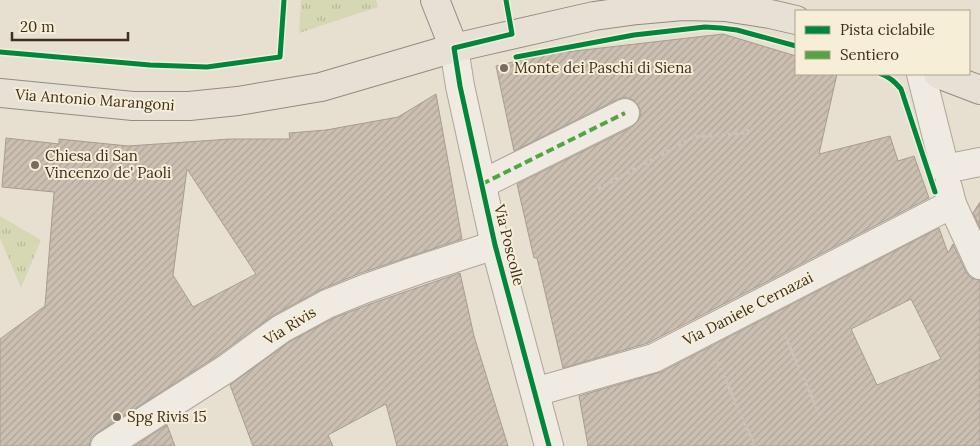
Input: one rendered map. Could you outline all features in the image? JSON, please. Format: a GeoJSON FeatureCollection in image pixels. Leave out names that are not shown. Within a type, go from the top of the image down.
{"type":"FeatureCollection","features":[{"type":"Feature","properties":{"kind":"main road"},"geometry":{"type":"LineString","coordinates":[[435,0],[454,48]]}},
{"type":"Feature","properties":{"kind":"main road"},"geometry":{"type":"LineString","coordinates":[[449,0],[454,48]]}},
{"type":"Feature","properties":{"kind":"main road","name":"Via Antonio Marangoni"},"geometry":{"type":"LineString","coordinates":[[0,93],[132,106],[189,106],[238,101],[320,86],[454,48],[594,16],[683,6],[725,6],[795,20]]}},
{"type":"Feature","properties":{"kind":"main road"},"geometry":{"type":"LineString","coordinates":[[941,75],[980,90]]}},
{"type":"Feature","properties":{"kind":"street","name":"Via Poscolle"},"geometry":{"type":"LineString","coordinates":[[454,48],[460,86],[494,245],[549,446]]}},
{"type":"Feature","properties":{"kind":"street"},"geometry":{"type":"LineString","coordinates":[[921,75],[952,204],[980,265]]}},
{"type":"Feature","properties":{"kind":"street"},"geometry":{"type":"LineString","coordinates":[[482,184],[625,113]]}},
{"type":"Feature","properties":{"kind":"street"},"geometry":{"type":"LineString","coordinates":[[945,169],[980,162]]}},
{"type":"Feature","properties":{"kind":"street","name":"Via Daniele Cernazai"},"geometry":{"type":"LineString","coordinates":[[535,392],[654,358],[952,204]]}},
{"type":"Feature","properties":{"kind":"street","name":"Via Rivis"},"geometry":{"type":"LineString","coordinates":[[105,446],[226,369],[281,329],[327,304],[409,273],[494,245]]}},
{"type":"Feature","properties":{"kind":"path"},"geometry":{"type":"LineString","coordinates":[[598,189],[694,138],[747,134],[751,120]]}},
{"type":"Feature","properties":{"kind":"path"},"geometry":{"type":"LineString","coordinates":[[768,299],[822,420]]}},
{"type":"Feature","properties":{"kind":"path"},"geometry":{"type":"LineString","coordinates":[[705,332],[756,446]]}},
{"type":"Feature","properties":{"kind":"green space"},"geometry":{"type":"Polygon","coordinates":[[[301,0],[376,0],[378,7],[299,33],[301,0]]]}},
{"type":"Feature","properties":{"kind":"green space"},"geometry":{"type":"Polygon","coordinates":[[[0,216],[41,240],[21,288],[0,238],[0,216]]]}},
{"type":"Feature","properties":{"kind":"building"},"geometry":{"type":"Polygon","coordinates":[[[723,34],[795,56],[795,75],[837,75],[819,154],[890,136],[898,161],[914,156],[929,198],[648,343],[563,368],[517,184],[632,127],[638,121],[641,113],[633,100],[625,97],[618,99],[514,151],[496,66],[565,50],[566,52],[723,34]]]}},
{"type":"Feature","properties":{"kind":"building"},"geometry":{"type":"Polygon","coordinates":[[[436,94],[462,239],[358,274],[320,290],[274,315],[217,356],[97,433],[91,438],[89,446],[0,446],[0,339],[45,306],[54,192],[2,187],[6,138],[59,144],[59,139],[128,146],[230,139],[290,139],[289,133],[326,130],[398,117],[436,94]],[[187,169],[173,275],[193,307],[256,274],[187,169]]]}},
{"type":"Feature","properties":{"kind":"building"},"geometry":{"type":"Polygon","coordinates":[[[980,202],[980,228],[973,213],[980,202]]]}},
{"type":"Feature","properties":{"kind":"building"},"geometry":{"type":"Polygon","coordinates":[[[939,228],[948,253],[953,244],[966,272],[971,278],[980,280],[980,446],[588,446],[579,396],[661,372],[939,228]],[[911,299],[851,329],[877,385],[941,359],[911,299]]]}},
{"type":"Feature","properties":{"kind":"building"},"geometry":{"type":"Polygon","coordinates":[[[460,273],[474,336],[508,446],[397,446],[386,404],[328,435],[333,446],[253,446],[230,385],[289,342],[334,318],[460,273]]]}},
{"type":"Feature","properties":{"kind":"building"},"geometry":{"type":"Polygon","coordinates":[[[167,425],[175,446],[134,446],[167,425]]]}},
{"type":"Feature","properties":{"kind":"marked path"},"geometry":{"type":"LineString","coordinates":[[482,184],[625,113]]}},
{"type":"Feature","properties":{"kind":"cycle path"},"geometry":{"type":"LineString","coordinates":[[0,52],[150,65],[207,67],[280,57],[284,0]]}},
{"type":"Feature","properties":{"kind":"cycle path"},"geometry":{"type":"LineString","coordinates":[[506,0],[512,34],[454,48],[460,86],[495,245],[549,446]]}},
{"type":"Feature","properties":{"kind":"cycle path"},"geometry":{"type":"LineString","coordinates":[[516,57],[634,35],[705,27],[737,30],[795,46]]}},
{"type":"Feature","properties":{"kind":"cycle path"},"geometry":{"type":"LineString","coordinates":[[883,75],[892,80],[901,89],[935,192]]}},
{"type":"Feature","properties":{"kind":"place","name":"Monte dei Paschi di Siena"},"geometry":{"type":"Point","coordinates":[504,68]}},
{"type":"Feature","properties":{"kind":"place","name":"Chiesa di San Vincenzo de' Paoli"},"geometry":{"type":"Point","coordinates":[35,165]}},
{"type":"Feature","properties":{"kind":"place","name":"Spg Rivis 15"},"geometry":{"type":"Point","coordinates":[117,417]}}]}
